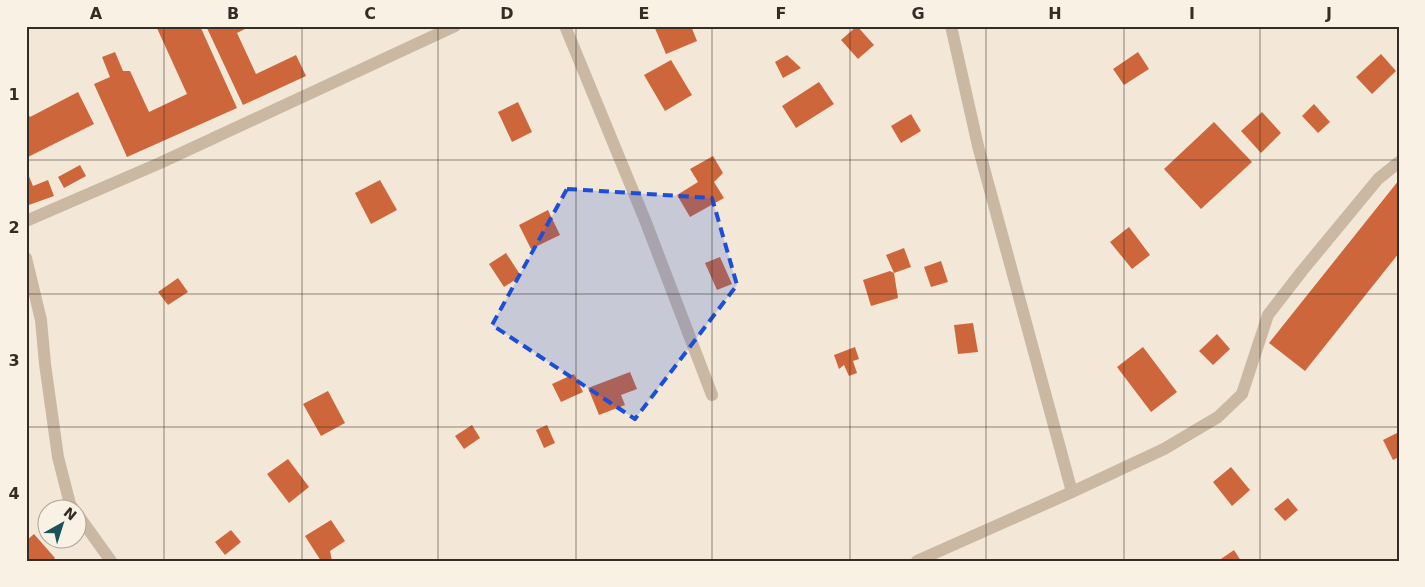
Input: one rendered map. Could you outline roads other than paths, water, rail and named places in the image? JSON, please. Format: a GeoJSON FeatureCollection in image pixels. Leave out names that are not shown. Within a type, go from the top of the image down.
{"type":"FeatureCollection","features":[{"type":"Feature","properties":{"kind":"street"},"geometry":{"type":"LineString","coordinates":[[26,221],[160,163],[455,26]]}},
{"type":"Feature","properties":{"kind":"street"},"geometry":{"type":"LineString","coordinates":[[566,26],[645,220],[712,395]]}},
{"type":"Feature","properties":{"kind":"street"},"geometry":{"type":"LineString","coordinates":[[951,26],[978,146],[1072,492]]}},
{"type":"Feature","properties":{"kind":"street"},"geometry":{"type":"LineString","coordinates":[[917,561],[1164,449],[1218,417],[1242,394],[1268,315],[1302,270],[1378,179],[1399,162]]}},
{"type":"Feature","properties":{"kind":"street"},"geometry":{"type":"LineString","coordinates":[[26,258],[32,276],[41,320],[58,458],[69,500]]}},
{"type":"Feature","properties":{"kind":"street"},"geometry":{"type":"LineString","coordinates":[[88,529],[111,561]]}}]}
